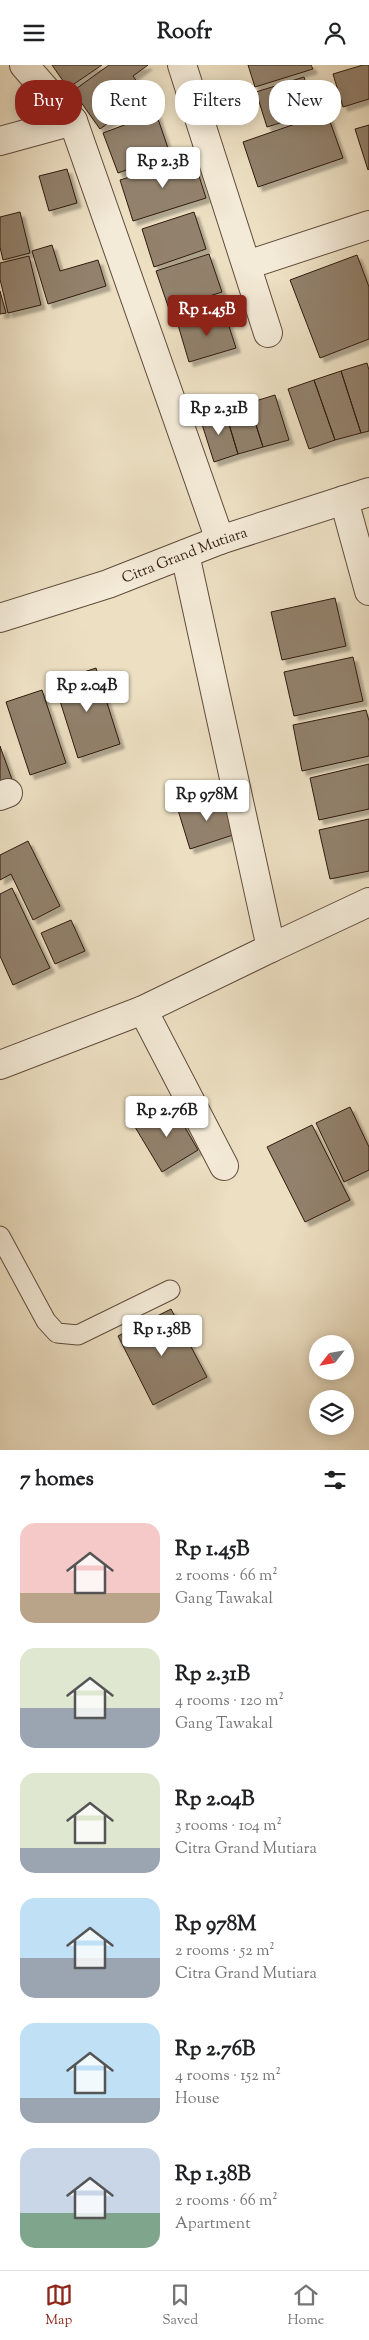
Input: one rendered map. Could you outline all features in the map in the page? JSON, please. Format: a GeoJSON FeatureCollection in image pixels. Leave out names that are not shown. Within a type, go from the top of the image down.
{"type":"FeatureCollection","features":[{"type":"Feature","properties":{"kind":"street"},"geometry":{"type":"LineString","coordinates":[[24,65],[37,80]]}},
{"type":"Feature","properties":{"kind":"street"},"geometry":{"type":"LineString","coordinates":[[180,68],[247,265],[268,333]]}},
{"type":"Feature","properties":{"kind":"street"},"geometry":{"type":"LineString","coordinates":[[0,141],[58,125]]}},
{"type":"Feature","properties":{"kind":"street"},"geometry":{"type":"LineString","coordinates":[[74,125],[220,540]]}},
{"type":"Feature","properties":{"kind":"street"},"geometry":{"type":"LineString","coordinates":[[247,265],[369,225]]}},
{"type":"Feature","properties":{"kind":"street"},"geometry":{"type":"LineString","coordinates":[[356,496],[369,591]]}},
{"type":"Feature","properties":{"kind":"street","name":"Citra Grand Mutiara"},"geometry":{"type":"LineString","coordinates":[[0,618],[108,584],[220,540],[356,496]]}},
{"type":"Feature","properties":{"kind":"street"},"geometry":{"type":"LineString","coordinates":[[185,553],[271,948]]}},
{"type":"Feature","properties":{"kind":"street"},"geometry":{"type":"LineString","coordinates":[[0,1065],[143,1010],[369,902]]}},
{"type":"Feature","properties":{"kind":"street"},"geometry":{"type":"LineString","coordinates":[[143,1010],[224,1166]]}},
{"type":"Feature","properties":{"kind":"lane"},"geometry":{"type":"LineString","coordinates":[[0,1236],[46,1321],[57,1333],[78,1335],[170,1290]]}},
{"type":"Feature","properties":{"kind":"building"},"geometry":{"type":"Polygon","coordinates":[[[52,65],[102,65],[80,80],[62,80],[52,65]]]}},
{"type":"Feature","properties":{"kind":"building"},"geometry":{"type":"Polygon","coordinates":[[[109,65],[148,65],[133,76],[136,80],[92,80],[92,118],[82,104],[82,84],[109,65]]]}},
{"type":"Feature","properties":{"kind":"building"},"geometry":{"type":"Polygon","coordinates":[[[248,65],[311,65],[313,69],[278,80],[269,80],[269,83],[259,86],[259,80],[253,80],[248,65]]]}},
{"type":"Feature","properties":{"kind":"building"},"geometry":{"type":"Polygon","coordinates":[[[369,65],[369,99],[343,107],[341,100],[341,80],[335,80],[333,74],[369,65]]]}},
{"type":"Feature","properties":{"kind":"building"},"geometry":{"type":"Polygon","coordinates":[[[304,77],[305,80],[294,80],[304,77]]]}},
{"type":"Feature","properties":{"kind":"building"},"geometry":{"type":"Polygon","coordinates":[[[269,88],[269,125],[273,125],[267,127],[259,102],[259,91],[269,88]]]}},
{"type":"Feature","properties":{"kind":"building"},"geometry":{"type":"Polygon","coordinates":[[[97,125],[105,125],[100,129],[97,125]]]}},
{"type":"Feature","properties":{"kind":"building"},"geometry":{"type":"Polygon","coordinates":[[[124,125],[160,125],[170,154],[118,173],[103,133],[124,125]]]}},
{"type":"Feature","properties":{"kind":"building"},"geometry":{"type":"Polygon","coordinates":[[[292,125],[331,125],[343,158],[258,187],[243,142],[292,125]]]}},
{"type":"Feature","properties":{"kind":"building"},"geometry":{"type":"Polygon","coordinates":[[[369,125],[369,169],[368,170],[355,129],[369,125]]]}},
{"type":"Feature","properties":{"kind":"building"},"geometry":{"type":"Polygon","coordinates":[[[193,157],[206,198],[133,221],[120,180],[193,157]]]}},
{"type":"Feature","properties":{"kind":"building"},"geometry":{"type":"Polygon","coordinates":[[[67,169],[77,203],[49,211],[39,176],[67,169]]]}},
{"type":"Feature","properties":{"kind":"building"},"geometry":{"type":"Polygon","coordinates":[[[20,212],[30,253],[3,260],[0,247],[0,217],[20,212]]]}},
{"type":"Feature","properties":{"kind":"building"},"geometry":{"type":"Polygon","coordinates":[[[194,212],[206,249],[154,267],[142,229],[194,212]]]}},
{"type":"Feature","properties":{"kind":"building"},"geometry":{"type":"Polygon","coordinates":[[[52,245],[60,271],[98,260],[106,286],[48,304],[32,251],[52,245]]]}},
{"type":"Feature","properties":{"kind":"building"},"geometry":{"type":"Polygon","coordinates":[[[209,254],[222,292],[169,309],[156,271],[209,254]]]}},
{"type":"Feature","properties":{"kind":"building"},"geometry":{"type":"Polygon","coordinates":[[[357,255],[369,287],[369,339],[320,358],[290,280],[357,255]]]}},
{"type":"Feature","properties":{"kind":"building"},"geometry":{"type":"Polygon","coordinates":[[[29,256],[41,305],[8,313],[0,279],[0,263],[29,256]]]}},
{"type":"Feature","properties":{"kind":"building"},"geometry":{"type":"Polygon","coordinates":[[[0,291],[6,313],[0,314],[0,291]]]}},
{"type":"Feature","properties":{"kind":"building"},"geometry":{"type":"Polygon","coordinates":[[[224,311],[236,348],[189,362],[178,325],[224,311]]]}},
{"type":"Feature","properties":{"kind":"building"},"geometry":{"type":"Polygon","coordinates":[[[367,363],[369,370],[369,431],[361,433],[341,371],[367,363]]]}},
{"type":"Feature","properties":{"kind":"building"},"geometry":{"type":"Polygon","coordinates":[[[341,371],[361,433],[335,440],[314,380],[341,371]]]}},
{"type":"Feature","properties":{"kind":"building"},"geometry":{"type":"Polygon","coordinates":[[[314,380],[335,440],[309,449],[288,389],[314,380]]]}},
{"type":"Feature","properties":{"kind":"building"},"geometry":{"type":"Polygon","coordinates":[[[275,395],[289,440],[263,447],[249,403],[275,395]]]}},
{"type":"Feature","properties":{"kind":"building"},"geometry":{"type":"Polygon","coordinates":[[[249,403],[263,447],[238,454],[225,411],[249,403]]]}},
{"type":"Feature","properties":{"kind":"building"},"geometry":{"type":"Polygon","coordinates":[[[225,411],[238,454],[214,462],[200,418],[225,411]]]}},
{"type":"Feature","properties":{"kind":"building"},"geometry":{"type":"Polygon","coordinates":[[[335,598],[346,646],[282,660],[271,612],[335,598]]]}},
{"type":"Feature","properties":{"kind":"building"},"geometry":{"type":"Polygon","coordinates":[[[353,657],[363,701],[294,716],[284,672],[353,657]]]}},
{"type":"Feature","properties":{"kind":"building"},"geometry":{"type":"Polygon","coordinates":[[[96,668],[120,744],[78,758],[54,682],[96,668]]]}},
{"type":"Feature","properties":{"kind":"building"},"geometry":{"type":"Polygon","coordinates":[[[42,690],[66,763],[30,775],[6,702],[42,690]]]}},
{"type":"Feature","properties":{"kind":"building"},"geometry":{"type":"Polygon","coordinates":[[[366,710],[369,721],[369,756],[302,771],[293,725],[366,710]]]}},
{"type":"Feature","properties":{"kind":"building"},"geometry":{"type":"Polygon","coordinates":[[[0,746],[14,785],[0,791],[0,746]]]}},
{"type":"Feature","properties":{"kind":"building"},"geometry":{"type":"Polygon","coordinates":[[[369,764],[369,809],[319,820],[310,778],[369,764]]]}},
{"type":"Feature","properties":{"kind":"building"},"geometry":{"type":"Polygon","coordinates":[[[224,795],[236,834],[190,849],[178,810],[224,795]]]}},
{"type":"Feature","properties":{"kind":"building"},"geometry":{"type":"Polygon","coordinates":[[[369,819],[369,871],[330,879],[319,830],[369,819]]]}},
{"type":"Feature","properties":{"kind":"building"},"geometry":{"type":"Polygon","coordinates":[[[28,841],[60,906],[33,920],[11,874],[0,880],[0,855],[28,841]]]}},
{"type":"Feature","properties":{"kind":"building"},"geometry":{"type":"Polygon","coordinates":[[[12,888],[50,968],[13,985],[0,956],[0,894],[12,888]]]}},
{"type":"Feature","properties":{"kind":"building"},"geometry":{"type":"Polygon","coordinates":[[[71,920],[85,951],[55,964],[41,933],[71,920]]]}},
{"type":"Feature","properties":{"kind":"building"},"geometry":{"type":"Polygon","coordinates":[[[172,1105],[198,1150],[162,1172],[135,1127],[172,1105]]]}},
{"type":"Feature","properties":{"kind":"building"},"geometry":{"type":"Polygon","coordinates":[[[350,1107],[369,1147],[369,1170],[344,1182],[316,1123],[350,1107]]]}},
{"type":"Feature","properties":{"kind":"building"},"geometry":{"type":"Polygon","coordinates":[[[312,1125],[350,1200],[305,1222],[267,1147],[312,1125]]]}},
{"type":"Feature","properties":{"kind":"building"},"geometry":{"type":"Polygon","coordinates":[[[171,1309],[207,1377],[153,1405],[118,1336],[171,1309]]]}}]}
